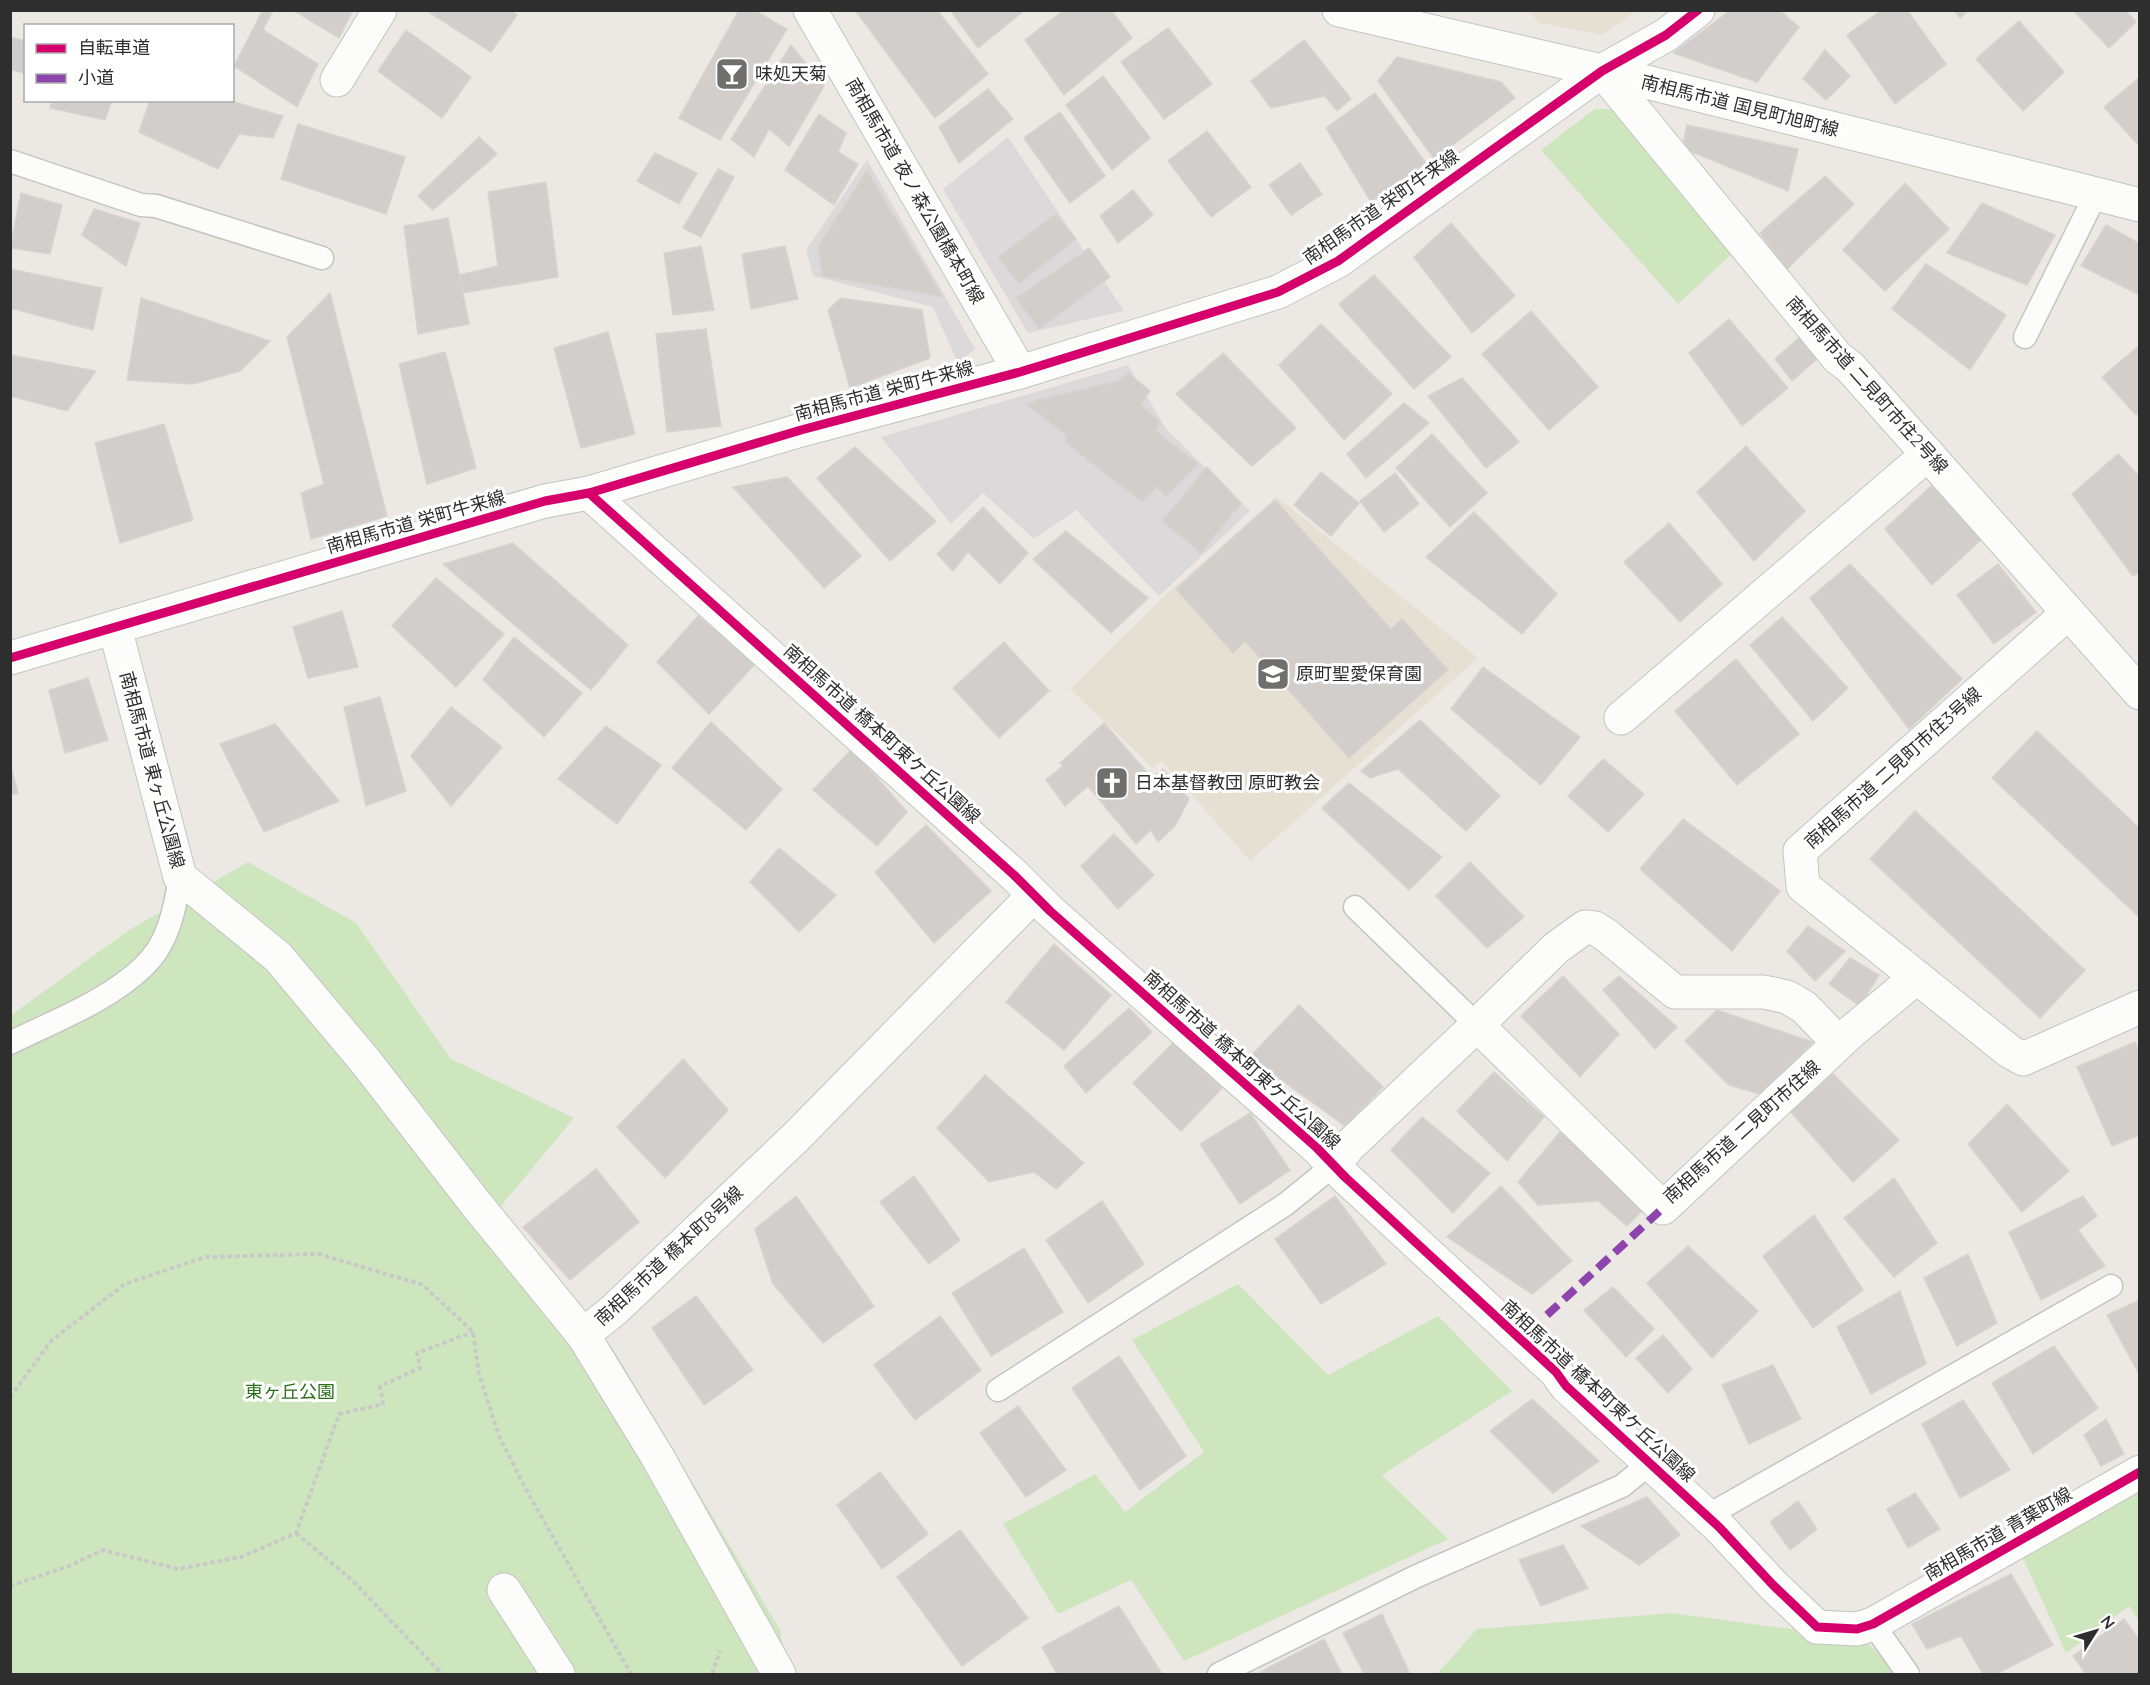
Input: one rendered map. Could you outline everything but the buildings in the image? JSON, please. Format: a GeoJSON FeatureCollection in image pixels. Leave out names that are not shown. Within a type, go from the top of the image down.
{"type":"FeatureCollection","features":[{"type":"Feature","properties":{"kind":"street"},"geometry":{"type":"LineString","coordinates":[[337,80],[380,10]]}},
{"type":"Feature","properties":{"kind":"street","name":"南相馬市道 夜ノ森公園橋本町線"},"geometry":{"type":"LineString","coordinates":[[810,10],[1020,372]]}},
{"type":"Feature","properties":{"kind":"street","name":"南相馬市道 国見町旭町線"},"geometry":{"type":"LineString","coordinates":[[1339,10],[1602,71],[2139,205]]}},
{"type":"Feature","properties":{"kind":"street","name":"南相馬市道 栄町牛来線"},"geometry":{"type":"LineString","coordinates":[[10,658],[545,501],[589,492],[801,430],[1020,372],[1268,296],[1313,276],[1338,261],[1602,71],[1666,35],[1698,10]]}},
{"type":"Feature","properties":{"kind":"street","name":"南相馬市道 二見町市住2号線"},"geometry":{"type":"LineString","coordinates":[[1602,71],[1838,358],[1850,367],[2139,693]]}},
{"type":"Feature","properties":{"kind":"street"},"geometry":{"type":"LineString","coordinates":[[1622,718],[1928,454]]}},
{"type":"Feature","properties":{"kind":"street","name":"南相馬市道 橋本町東ケ丘公園線"},"geometry":{"type":"LineString","coordinates":[[589,492],[1334,1165],[1556,1372],[1566,1386],[1707,1516],[1817,1627],[1857,1629],[1873,1624]]}},
{"type":"Feature","properties":{"kind":"street","name":"南相馬市道 二見町市住3号線"},"geometry":{"type":"LineString","coordinates":[[1917,977],[1803,885],[1800,851],[2068,613]]}},
{"type":"Feature","properties":{"kind":"street","name":"南相馬市道 東ヶ丘公園線"},"geometry":{"type":"LineString","coordinates":[[115,627],[180,877]]}},
{"type":"Feature","properties":{"kind":"street","name":"南相馬市道 橋本町8号線"},"geometry":{"type":"LineString","coordinates":[[180,877],[278,957],[366,1062],[476,1204],[583,1335],[614,1310],[796,1137],[1034,895]]}},
{"type":"Feature","properties":{"kind":"street"},"geometry":{"type":"LineString","coordinates":[[1334,1165],[1357,1139],[1556,948],[1585,927],[1595,928],[1606,934],[1675,992],[1764,992],[1787,997],[1804,1007],[1839,1043]]}},
{"type":"Feature","properties":{"kind":"street"},"geometry":{"type":"LineString","coordinates":[[1917,977],[2008,1051],[2023,1059],[2139,1007]]}},
{"type":"Feature","properties":{"kind":"street","name":"南相馬市道 二見町市住線"},"geometry":{"type":"LineString","coordinates":[[1477,1025],[1663,1208],[1839,1043],[1917,977]]}},
{"type":"Feature","properties":{"kind":"street"},"geometry":{"type":"LineString","coordinates":[[583,1335],[663,1467],[780,1674]]}},
{"type":"Feature","properties":{"kind":"street","name":"南相馬市道 青葉町線"},"geometry":{"type":"LineString","coordinates":[[1873,1624],[2139,1472]]}},
{"type":"Feature","properties":{"kind":"street"},"geometry":{"type":"LineString","coordinates":[[504,1590],[558,1674]]}},
{"type":"Feature","properties":{"kind":"lane"},"geometry":{"type":"LineString","coordinates":[[10,161],[141,205],[156,206],[322,258]]}},
{"type":"Feature","properties":{"kind":"lane"},"geometry":{"type":"LineString","coordinates":[[2025,337],[2096,194]]}},
{"type":"Feature","properties":{"kind":"lane","name":"南相馬市道 東ヶ丘公園線"},"geometry":{"type":"LineString","coordinates":[[10,1043],[112,991],[144,968],[163,940],[175,911],[180,877]]}},
{"type":"Feature","properties":{"kind":"lane"},"geometry":{"type":"LineString","coordinates":[[1356,907],[1477,1025]]}},
{"type":"Feature","properties":{"kind":"lane"},"geometry":{"type":"LineString","coordinates":[[998,1390],[1276,1211],[1318,1180],[1334,1165]]}},
{"type":"Feature","properties":{"kind":"lane"},"geometry":{"type":"LineString","coordinates":[[1707,1516],[2111,1286]]}},
{"type":"Feature","properties":{"kind":"lane"},"geometry":{"type":"LineString","coordinates":[[1218,1674],[1417,1576],[1622,1486],[1649,1464]]}},
{"type":"Feature","properties":{"kind":"lane"},"geometry":{"type":"LineString","coordinates":[[1873,1624],[1908,1674]]}},
{"type":"Feature","properties":{"kind":"path"},"geometry":{"type":"LineString","coordinates":[[10,1397],[52,1340],[125,1284],[205,1257],[319,1254],[423,1285],[473,1332],[478,1374],[499,1436],[528,1493],[631,1674]]}},
{"type":"Feature","properties":{"kind":"path"},"geometry":{"type":"LineString","coordinates":[[10,1586],[69,1566],[102,1550],[178,1569],[241,1557],[296,1533],[339,1414],[383,1404],[380,1386],[420,1368],[417,1353],[473,1332]]}},
{"type":"Feature","properties":{"kind":"path"},"geometry":{"type":"LineString","coordinates":[[296,1533],[353,1581],[442,1674]]}},
{"type":"Feature","properties":{"kind":"shaded area"},"geometry":{"type":"Polygon","coordinates":[[[1528,11],[1636,11],[1602,35],[1540,23],[1528,11]]]}},
{"type":"Feature","properties":{"kind":"shaded area"},"geometry":{"type":"Polygon","coordinates":[[[1008,137],[1124,311],[1028,333],[943,189],[1008,137]]]}},
{"type":"Feature","properties":{"kind":"shaded area"},"geometry":{"type":"Polygon","coordinates":[[[867,160],[975,349],[958,363],[933,307],[813,276],[806,250],[867,160]]]}},
{"type":"Feature","properties":{"kind":"shaded area"},"geometry":{"type":"Polygon","coordinates":[[[1128,365],[1167,430],[1250,511],[1159,596],[1076,510],[1034,539],[983,493],[951,524],[881,437],[1128,365]]]}},
{"type":"Feature","properties":{"kind":"shaded area","name":"原町聖愛保育園"},"geometry":{"type":"Polygon","coordinates":[[[1277,497],[1478,658],[1250,861],[1162,761],[1153,768],[1070,689],[1162,598],[1277,497]]]}},
{"type":"Feature","properties":{"kind":"green space"},"geometry":{"type":"Polygon","coordinates":[[[1595,109],[1613,109],[1737,249],[1678,304],[1541,150],[1595,109]]]}},
{"type":"Feature","properties":{"kind":"green space","name":"東ヶ丘公園"},"geometry":{"type":"Polygon","coordinates":[[[248,862],[356,923],[451,1059],[574,1118],[500,1207],[612,1347],[780,1630],[788,1674],[11,1674],[10,1016],[129,930],[248,862]]]}},
{"type":"Feature","properties":{"kind":"green space"},"geometry":{"type":"Polygon","coordinates":[[[1238,1284],[1328,1375],[1438,1316],[1512,1391],[1382,1475],[1448,1539],[1184,1661],[1131,1580],[1058,1614],[1003,1524],[1095,1474],[1125,1512],[1204,1452],[1132,1340],[1238,1284]]]}},
{"type":"Feature","properties":{"kind":"green space"},"geometry":{"type":"Polygon","coordinates":[[[2139,1492],[2139,1621],[2129,1606],[2066,1653],[2023,1558],[2139,1492]]]}},
{"type":"Feature","properties":{"kind":"green space"},"geometry":{"type":"Polygon","coordinates":[[[1672,1613],[1864,1639],[1897,1674],[1437,1674],[1477,1629],[1672,1613]]]}},
{"type":"Feature","properties":{"kind":"marked path"},"geometry":{"type":"LineString","coordinates":[[1547,1315],[1663,1208]]}},
{"type":"Feature","properties":{"kind":"cycle path"},"geometry":{"type":"LineString","coordinates":[[10,658],[545,501],[589,493],[801,430],[1020,372],[1278,292],[1338,261],[1602,71],[1666,35],[1698,10]]}},
{"type":"Feature","properties":{"kind":"cycle path"},"geometry":{"type":"LineString","coordinates":[[589,493],[1014,875],[1050,911],[1317,1148],[1345,1177],[1556,1372],[1566,1386],[1719,1527],[1773,1585],[1817,1627],[1857,1629],[1873,1624],[2140,1472]]}},
{"type":"Feature","properties":{"kind":"place","name":"味処天菊"},"geometry":{"type":"Point","coordinates":[732,74]}},
{"type":"Feature","properties":{"kind":"place","name":"原町聖愛保育園"},"geometry":{"type":"Point","coordinates":[1273,674]}},
{"type":"Feature","properties":{"kind":"place","name":"日本基督教団 原町教会"},"geometry":{"type":"Point","coordinates":[1112,783]}}]}
